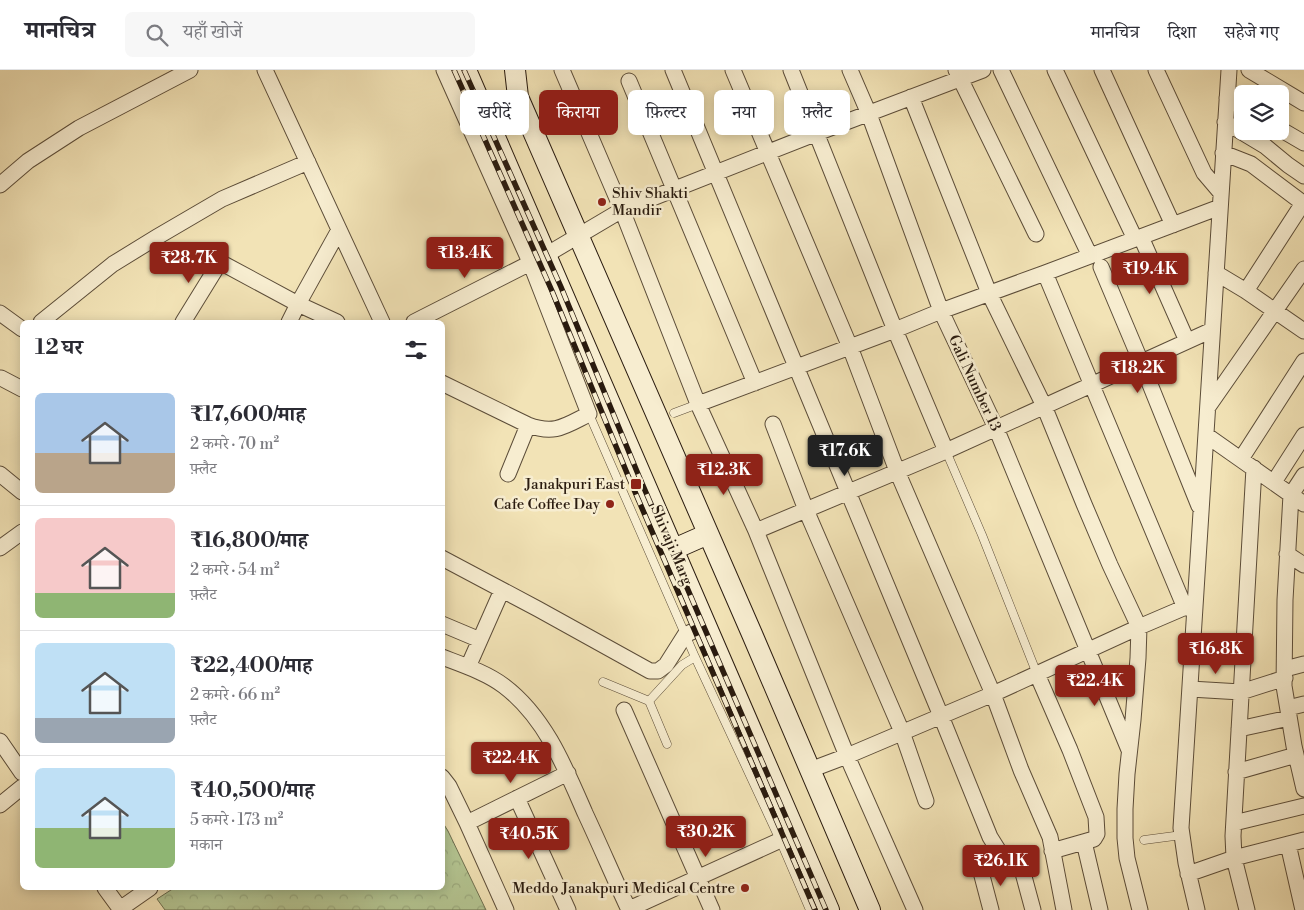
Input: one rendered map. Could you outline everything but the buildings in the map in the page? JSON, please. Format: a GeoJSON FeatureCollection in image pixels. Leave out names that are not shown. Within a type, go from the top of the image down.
{"type":"FeatureCollection","features":[{"type":"Feature","properties":{"kind":"main road","name":"Shivaji Marg"},"geometry":{"type":"LineString","coordinates":[[466,70],[538,258],[606,393],[674,549],[706,625],[788,836],[829,910]]}},
{"type":"Feature","properties":{"kind":"main road"},"geometry":{"type":"LineString","coordinates":[[507,70],[515,90]]}},
{"type":"Feature","properties":{"kind":"main road"},"geometry":{"type":"LineString","coordinates":[[515,70],[517,90]]}},
{"type":"Feature","properties":{"kind":"main road"},"geometry":{"type":"LineString","coordinates":[[529,122],[870,910]]}},
{"type":"Feature","properties":{"kind":"main road"},"geometry":{"type":"LineString","coordinates":[[674,549],[708,534]]}},
{"type":"Feature","properties":{"kind":"street"},"geometry":{"type":"LineString","coordinates":[[0,185],[28,161],[79,128],[190,70]]}},
{"type":"Feature","properties":{"kind":"street"},"geometry":{"type":"LineString","coordinates":[[265,70],[381,320]]}},
{"type":"Feature","properties":{"kind":"street"},"geometry":{"type":"LineString","coordinates":[[444,70],[538,258],[587,409]]}},
{"type":"Feature","properties":{"kind":"street"},"geometry":{"type":"LineString","coordinates":[[562,70],[622,210],[698,404],[756,531],[847,756],[915,910]]}},
{"type":"Feature","properties":{"kind":"street"},"geometry":{"type":"LineString","coordinates":[[673,70],[990,837],[1000,854],[1019,867],[1023,873],[1033,910]]}},
{"type":"Feature","properties":{"kind":"street"},"geometry":{"type":"LineString","coordinates":[[733,70],[850,347],[897,471],[993,694],[1021,770],[1050,837],[1057,882],[1064,910]]}},
{"type":"Feature","properties":{"kind":"street"},"geometry":{"type":"LineString","coordinates":[[791,70],[799,90]]}},
{"type":"Feature","properties":{"kind":"street","name":"Gali Number 13"},"geometry":{"type":"LineString","coordinates":[[850,70],[942,311],[996,428],[1130,752]]}},
{"type":"Feature","properties":{"kind":"street"},"geometry":{"type":"LineString","coordinates":[[850,121],[911,97],[958,74],[983,70]]}},
{"type":"Feature","properties":{"kind":"street"},"geometry":{"type":"LineString","coordinates":[[1001,70],[1095,262],[1141,362],[1201,510]]}},
{"type":"Feature","properties":{"kind":"street"},"geometry":{"type":"LineString","coordinates":[[1055,70],[1187,341]]}},
{"type":"Feature","properties":{"kind":"street"},"geometry":{"type":"LineString","coordinates":[[1102,70],[1173,225]]}},
{"type":"Feature","properties":{"kind":"street"},"geometry":{"type":"LineString","coordinates":[[1156,70],[1204,173],[1220,200]]}},
{"type":"Feature","properties":{"kind":"street"},"geometry":{"type":"LineString","coordinates":[[1197,910],[1188,874],[1181,828],[1190,689],[1190,606],[1201,510],[1229,70]]}},
{"type":"Feature","properties":{"kind":"street"},"geometry":{"type":"LineString","coordinates":[[1249,70],[1304,103]]}},
{"type":"Feature","properties":{"kind":"street"},"geometry":{"type":"LineString","coordinates":[[958,74],[1036,234]]}},
{"type":"Feature","properties":{"kind":"street"},"geometry":{"type":"LineString","coordinates":[[629,81],[755,383]]}},
{"type":"Feature","properties":{"kind":"street"},"geometry":{"type":"LineString","coordinates":[[911,97],[989,293],[1044,406],[1087,513],[1139,627],[1125,809],[1125,838],[1127,858],[1140,910]]}},
{"type":"Feature","properties":{"kind":"street"},"geometry":{"type":"LineString","coordinates":[[1227,98],[1234,102]]}},
{"type":"Feature","properties":{"kind":"street"},"geometry":{"type":"LineString","coordinates":[[1225,122],[1266,146],[1304,176]]}},
{"type":"Feature","properties":{"kind":"street"},"geometry":{"type":"LineString","coordinates":[[1289,134],[1304,143]]}},
{"type":"Feature","properties":{"kind":"street"},"geometry":{"type":"LineString","coordinates":[[418,320],[538,258],[622,210],[812,135]]}},
{"type":"Feature","properties":{"kind":"street"},"geometry":{"type":"LineString","coordinates":[[818,135],[895,330],[946,451]]}},
{"type":"Feature","properties":{"kind":"street"},"geometry":{"type":"LineString","coordinates":[[1223,153],[1251,164],[1303,204],[1246,291]]}},
{"type":"Feature","properties":{"kind":"street"},"geometry":{"type":"LineString","coordinates":[[44,320],[114,264],[157,237],[222,199],[308,162]]}},
{"type":"Feature","properties":{"kind":"street"},"geometry":{"type":"LineString","coordinates":[[698,404],[989,293],[1045,273],[1095,262],[1138,238],[1173,225],[1220,200]]}},
{"type":"Feature","properties":{"kind":"street"},"geometry":{"type":"LineString","coordinates":[[290,320],[339,230]]}},
{"type":"Feature","properties":{"kind":"street"},"geometry":{"type":"LineString","coordinates":[[184,320],[220,262],[298,304],[333,320]]}},
{"type":"Feature","properties":{"kind":"street"},"geometry":{"type":"LineString","coordinates":[[1207,408],[1304,269]]}},
{"type":"Feature","properties":{"kind":"street"},"geometry":{"type":"LineString","coordinates":[[1216,272],[1304,331]]}},
{"type":"Feature","properties":{"kind":"street"},"geometry":{"type":"LineString","coordinates":[[1045,273],[1092,385],[1190,606]]}},
{"type":"Feature","properties":{"kind":"street"},"geometry":{"type":"LineString","coordinates":[[0,313],[20,328]]}},
{"type":"Feature","properties":{"kind":"street"},"geometry":{"type":"LineString","coordinates":[[756,531],[946,451],[1212,330]]}},
{"type":"Feature","properties":{"kind":"street"},"geometry":{"type":"LineString","coordinates":[[1241,459],[1304,362]]}},
{"type":"Feature","properties":{"kind":"street"},"geometry":{"type":"LineString","coordinates":[[0,378],[20,388]]}},
{"type":"Feature","properties":{"kind":"street"},"geometry":{"type":"LineString","coordinates":[[445,384],[539,429],[558,429],[606,393]]}},
{"type":"Feature","properties":{"kind":"street"},"geometry":{"type":"LineString","coordinates":[[773,424],[806,510],[902,732],[926,801]]}},
{"type":"Feature","properties":{"kind":"street"},"geometry":{"type":"LineString","coordinates":[[508,474],[528,425]]}},
{"type":"Feature","properties":{"kind":"street"},"geometry":{"type":"LineString","coordinates":[[1274,482],[1304,434]]}},
{"type":"Feature","properties":{"kind":"street"},"geometry":{"type":"LineString","coordinates":[[1206,435],[1304,504]]}},
{"type":"Feature","properties":{"kind":"street"},"geometry":{"type":"LineString","coordinates":[[1248,910],[1234,858],[1233,836],[1254,468]]}},
{"type":"Feature","properties":{"kind":"street"},"geometry":{"type":"LineString","coordinates":[[0,474],[20,490]]}},
{"type":"Feature","properties":{"kind":"street"},"geometry":{"type":"LineString","coordinates":[[1304,475],[1291,494],[1285,600],[1284,686],[1298,748],[1304,789]]}},
{"type":"Feature","properties":{"kind":"street"},"geometry":{"type":"LineString","coordinates":[[0,548],[20,533]]}},
{"type":"Feature","properties":{"kind":"street"},"geometry":{"type":"LineString","coordinates":[[1287,554],[1304,564]]}},
{"type":"Feature","properties":{"kind":"street"},"geometry":{"type":"LineString","coordinates":[[445,560],[650,671],[658,671],[666,665],[685,635],[706,625]]}},
{"type":"Feature","properties":{"kind":"street"},"geometry":{"type":"LineString","coordinates":[[468,667],[502,590]]}},
{"type":"Feature","properties":{"kind":"street"},"geometry":{"type":"LineString","coordinates":[[810,770],[993,694],[1139,627],[1190,606]]}},
{"type":"Feature","properties":{"kind":"street"},"geometry":{"type":"LineString","coordinates":[[445,625],[480,640]]}},
{"type":"Feature","properties":{"kind":"street"},"geometry":{"type":"LineString","coordinates":[[445,658],[504,685],[531,711],[568,773],[629,910],[788,836]]}},
{"type":"Feature","properties":{"kind":"street"},"geometry":{"type":"LineString","coordinates":[[1190,689],[1241,692],[1304,664]]}},
{"type":"Feature","properties":{"kind":"street"},"geometry":{"type":"LineString","coordinates":[[1037,674],[1070,750],[1096,817],[1097,834],[1094,839],[1052,851]]}},
{"type":"Feature","properties":{"kind":"street"},"geometry":{"type":"LineString","coordinates":[[1239,730],[1289,713],[1304,704]]}},
{"type":"Feature","properties":{"kind":"street"},"geometry":{"type":"LineString","coordinates":[[624,710],[712,910]]}},
{"type":"Feature","properties":{"kind":"street"},"geometry":{"type":"LineString","coordinates":[[0,742],[20,770]]}},
{"type":"Feature","properties":{"kind":"street"},"geometry":{"type":"LineString","coordinates":[[1236,772],[1298,748]]}},
{"type":"Feature","properties":{"kind":"street"},"geometry":{"type":"LineString","coordinates":[[467,823],[568,773]]}},
{"type":"Feature","properties":{"kind":"street"},"geometry":{"type":"LineString","coordinates":[[445,780],[467,823],[506,910]]}},
{"type":"Feature","properties":{"kind":"street"},"geometry":{"type":"LineString","coordinates":[[0,805],[20,789]]}},
{"type":"Feature","properties":{"kind":"street"},"geometry":{"type":"LineString","coordinates":[[517,798],[568,910]]}},
{"type":"Feature","properties":{"kind":"street"},"geometry":{"type":"LineString","coordinates":[[1234,823],[1304,806]]}},
{"type":"Feature","properties":{"kind":"street"},"geometry":{"type":"LineString","coordinates":[[1188,874],[1234,858],[1304,840]]}},
{"type":"Feature","properties":{"kind":"street"},"geometry":{"type":"LineString","coordinates":[[1084,842],[1100,910]]}},
{"type":"Feature","properties":{"kind":"street"},"geometry":{"type":"LineString","coordinates":[[1288,844],[1303,910]]}},
{"type":"Feature","properties":{"kind":"street"},"geometry":{"type":"LineString","coordinates":[[981,872],[991,910]]}},
{"type":"Feature","properties":{"kind":"street"},"geometry":{"type":"LineString","coordinates":[[105,890],[120,910],[147,890]]}},
{"type":"Feature","properties":{"kind":"lane"},"geometry":{"type":"LineString","coordinates":[[674,413],[698,404]]}},
{"type":"Feature","properties":{"kind":"lane"},"geometry":{"type":"LineString","coordinates":[[587,409],[695,657],[788,836],[810,910]]}},
{"type":"Feature","properties":{"kind":"lane"},"geometry":{"type":"LineString","coordinates":[[946,451],[982,535],[1037,674]]}},
{"type":"Feature","properties":{"kind":"lane"},"geometry":{"type":"LineString","coordinates":[[649,701],[682,664],[695,657]]}},
{"type":"Feature","properties":{"kind":"lane"},"geometry":{"type":"LineString","coordinates":[[604,682],[649,701],[667,744]]}},
{"type":"Feature","properties":{"kind":"lane"},"geometry":{"type":"LineString","coordinates":[[1144,840],[1182,835]]}},
{"type":"Feature","properties":{"kind":"green space"},"geometry":{"type":"Polygon","coordinates":[[[445,826],[486,910],[165,910],[157,899],[171,890],[445,890],[445,826]]]}},
{"type":"Feature","properties":{"kind":"railway"},"geometry":{"type":"LineString","coordinates":[[454,70],[552,291],[629,478],[815,910]]}},
{"type":"Feature","properties":{"kind":"railway"},"geometry":{"type":"LineString","coordinates":[[464,70],[561,287],[638,474],[826,910]]}},
{"type":"Feature","properties":{"kind":"place","name":"Shiv Shakti Mandir"},"geometry":{"type":"Point","coordinates":[602,202]}},
{"type":"Feature","properties":{"kind":"place","name":"Janakpuri East"},"geometry":{"type":"Point","coordinates":[636,484]}},
{"type":"Feature","properties":{"kind":"place","name":"Cafe Coffee Day"},"geometry":{"type":"Point","coordinates":[610,504]}},
{"type":"Feature","properties":{"kind":"place","name":"Meddo Janakpuri Medical Centre"},"geometry":{"type":"Point","coordinates":[745,888]}}]}
